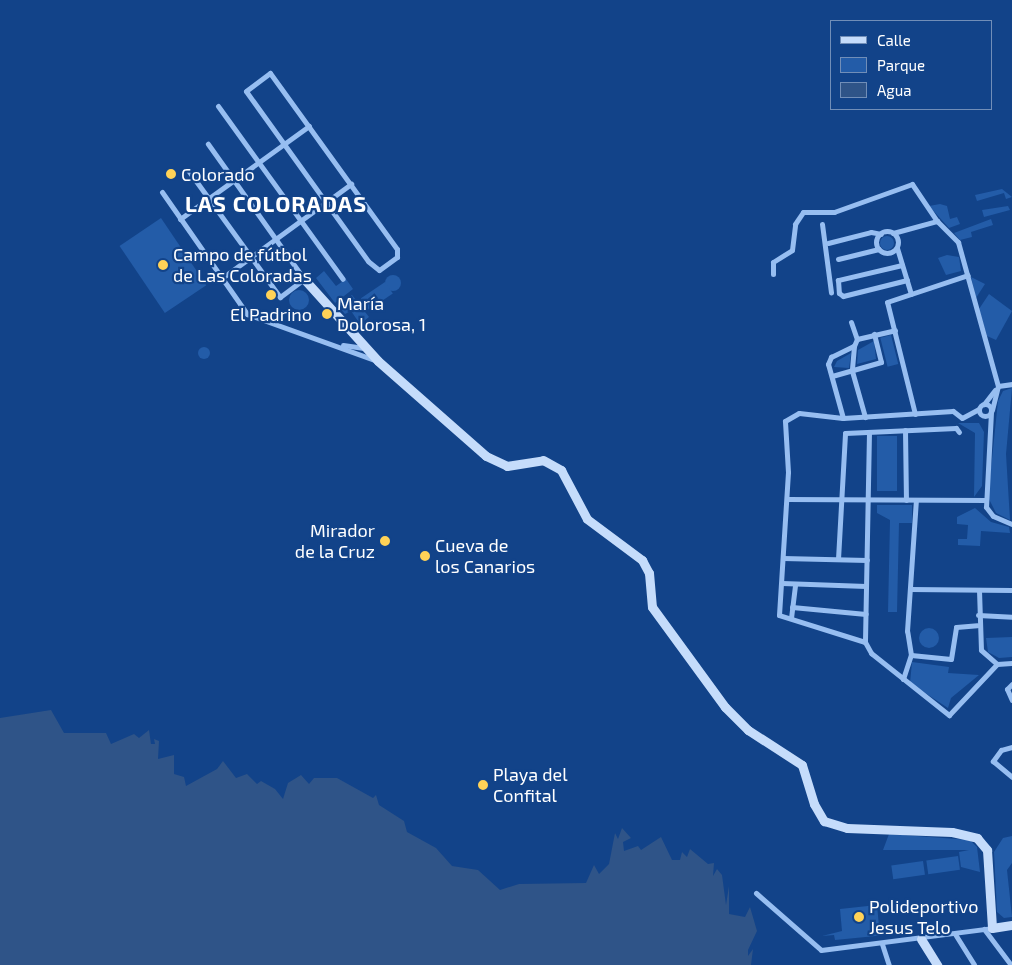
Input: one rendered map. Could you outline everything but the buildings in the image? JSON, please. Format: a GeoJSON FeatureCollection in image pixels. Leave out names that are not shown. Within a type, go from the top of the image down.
{"type":"FeatureCollection","features":[{"type":"Feature","properties":{"kind":"street"},"geometry":{"type":"LineString","coordinates":[[270,73],[309,126],[397,249],[397,257],[376,270],[283,145],[246,91],[270,73]]}},
{"type":"Feature","properties":{"kind":"street"},"geometry":{"type":"LineString","coordinates":[[218,106],[343,279]]}},
{"type":"Feature","properties":{"kind":"street"},"geometry":{"type":"LineString","coordinates":[[180,218],[309,126]]}},
{"type":"Feature","properties":{"kind":"street"},"geometry":{"type":"LineString","coordinates":[[208,144],[304,279],[355,343],[364,348],[501,465],[543,460],[561,470],[588,519],[642,560],[649,573],[652,607],[725,707],[748,730],[802,765],[814,804],[824,821],[847,828],[952,832],[983,842],[988,929],[1011,965]]}},
{"type":"Feature","properties":{"kind":"street"},"geometry":{"type":"LineString","coordinates":[[188,170],[280,297],[304,279]]}},
{"type":"Feature","properties":{"kind":"street"},"geometry":{"type":"LineString","coordinates":[[222,278],[351,184]]}},
{"type":"Feature","properties":{"kind":"street"},"geometry":{"type":"LineString","coordinates":[[773,274],[773,262],[792,250],[794,224],[803,212],[841,210],[912,184],[937,221],[958,242],[968,275],[997,387],[992,411],[986,500],[993,516],[1012,524]]}},
{"type":"Feature","properties":{"kind":"street"},"geometry":{"type":"LineString","coordinates":[[162,192],[252,318],[335,344],[378,361]]}},
{"type":"Feature","properties":{"kind":"street"},"geometry":{"type":"LineString","coordinates":[[828,243],[871,232],[881,234],[893,233],[937,221]]}},
{"type":"Feature","properties":{"kind":"street"},"geometry":{"type":"LineString","coordinates":[[822,224],[828,243],[831,292]]}},
{"type":"Feature","properties":{"kind":"street"},"geometry":{"type":"LineString","coordinates":[[893,233],[911,294]]}},
{"type":"Feature","properties":{"kind":"street"},"geometry":{"type":"LineString","coordinates":[[879,249],[881,234]]}},
{"type":"Feature","properties":{"kind":"street"},"geometry":{"type":"LineString","coordinates":[[838,259],[879,249],[888,253],[896,248]]}},
{"type":"Feature","properties":{"kind":"street"},"geometry":{"type":"LineString","coordinates":[[902,265],[838,280],[840,293],[843,296],[907,280]]}},
{"type":"Feature","properties":{"kind":"street"},"geometry":{"type":"LineString","coordinates":[[914,414],[887,302],[968,275]]}},
{"type":"Feature","properties":{"kind":"street"},"geometry":{"type":"LineString","coordinates":[[851,322],[857,339],[854,346],[852,371],[864,417]]}},
{"type":"Feature","properties":{"kind":"street"},"geometry":{"type":"LineString","coordinates":[[857,339],[894,330]]}},
{"type":"Feature","properties":{"kind":"street"},"geometry":{"type":"LineString","coordinates":[[832,376],[881,362],[874,334]]}},
{"type":"Feature","properties":{"kind":"street"},"geometry":{"type":"LineString","coordinates":[[335,344],[355,343]]}},
{"type":"Feature","properties":{"kind":"street"},"geometry":{"type":"LineString","coordinates":[[843,418],[832,376],[832,357],[854,346]]}},
{"type":"Feature","properties":{"kind":"street"},"geometry":{"type":"LineString","coordinates":[[865,642],[779,615],[789,444],[784,421],[799,413],[843,418],[953,411],[962,418],[979,409],[997,387],[1012,384]]}},
{"type":"Feature","properties":{"kind":"street"},"geometry":{"type":"LineString","coordinates":[[984,404],[992,411]]}},
{"type":"Feature","properties":{"kind":"street"},"geometry":{"type":"LineString","coordinates":[[979,409],[990,432]]}},
{"type":"Feature","properties":{"kind":"street"},"geometry":{"type":"LineString","coordinates":[[984,417],[992,411]]}},
{"type":"Feature","properties":{"kind":"street"},"geometry":{"type":"LineString","coordinates":[[905,430],[906,500]]}},
{"type":"Feature","properties":{"kind":"street"},"geometry":{"type":"LineString","coordinates":[[838,559],[845,433],[905,430],[959,432]]}},
{"type":"Feature","properties":{"kind":"street"},"geometry":{"type":"LineString","coordinates":[[869,432],[865,642],[871,653],[949,715],[997,664],[1012,663]]}},
{"type":"Feature","properties":{"kind":"street"},"geometry":{"type":"LineString","coordinates":[[787,499],[986,500]]}},
{"type":"Feature","properties":{"kind":"street"},"geometry":{"type":"LineString","coordinates":[[904,679],[911,656],[910,589],[916,500]]}},
{"type":"Feature","properties":{"kind":"street"},"geometry":{"type":"LineString","coordinates":[[783,558],[867,560]]}},
{"type":"Feature","properties":{"kind":"street"},"geometry":{"type":"LineString","coordinates":[[782,583],[866,586]]}},
{"type":"Feature","properties":{"kind":"street"},"geometry":{"type":"LineString","coordinates":[[791,618],[795,584]]}},
{"type":"Feature","properties":{"kind":"street"},"geometry":{"type":"LineString","coordinates":[[910,589],[1012,590]]}},
{"type":"Feature","properties":{"kind":"street"},"geometry":{"type":"LineString","coordinates":[[979,590],[977,625],[982,650],[997,664]]}},
{"type":"Feature","properties":{"kind":"street"},"geometry":{"type":"LineString","coordinates":[[792,607],[866,614]]}},
{"type":"Feature","properties":{"kind":"street"},"geometry":{"type":"LineString","coordinates":[[978,615],[1012,617]]}},
{"type":"Feature","properties":{"kind":"street"},"geometry":{"type":"LineString","coordinates":[[911,656],[951,659],[956,627],[977,625]]}},
{"type":"Feature","properties":{"kind":"street"},"geometry":{"type":"LineString","coordinates":[[1012,684],[1007,689],[1012,700]]}},
{"type":"Feature","properties":{"kind":"street"},"geometry":{"type":"LineString","coordinates":[[1012,747],[1001,750],[993,761],[1012,777]]}},
{"type":"Feature","properties":{"kind":"street"},"geometry":{"type":"LineString","coordinates":[[756,893],[806,934],[815,948],[882,944],[1012,925]]}},
{"type":"Feature","properties":{"kind":"street"},"geometry":{"type":"LineString","coordinates":[[955,934],[974,965]]}},
{"type":"Feature","properties":{"kind":"street"},"geometry":{"type":"LineString","coordinates":[[922,939],[937,965]]}},
{"type":"Feature","properties":{"kind":"street"},"geometry":{"type":"LineString","coordinates":[[882,944],[889,965]]}},
{"type":"Feature","properties":{"kind":"green space"},"geometry":{"type":"Polygon","coordinates":[[[1002,189],[1012,197],[1006,199],[1004,193],[977,201],[975,195],[1002,189]]]}},
{"type":"Feature","properties":{"kind":"green space"},"geometry":{"type":"Polygon","coordinates":[[[940,204],[947,206],[950,219],[957,217],[960,224],[949,228],[929,206],[940,204]]]}},
{"type":"Feature","properties":{"kind":"green space"},"geometry":{"type":"Polygon","coordinates":[[[1008,206],[1010,210],[984,217],[982,210],[1008,206]]]}},
{"type":"Feature","properties":{"kind":"green space","name":"Campo de fútbol de Las Coloradas"},"geometry":{"type":"Polygon","coordinates":[[[161,218],[206,285],[165,313],[120,246],[161,218]]]}},
{"type":"Feature","properties":{"kind":"green space"},"geometry":{"type":"Polygon","coordinates":[[[991,219],[993,225],[971,232],[972,237],[960,240],[954,233],[991,219]]]}},
{"type":"Feature","properties":{"kind":"green space"},"geometry":{"type":"Polygon","coordinates":[[[887,236],[892,238],[894,243],[892,248],[887,250],[882,248],[880,243],[882,238],[887,236]]]}},
{"type":"Feature","properties":{"kind":"green space"},"geometry":{"type":"Polygon","coordinates":[[[947,255],[959,257],[961,271],[946,275],[938,258],[947,255]]]}},
{"type":"Feature","properties":{"kind":"green space"},"geometry":{"type":"Polygon","coordinates":[[[324,271],[336,286],[346,279],[353,289],[335,303],[316,278],[324,271]]]}},
{"type":"Feature","properties":{"kind":"green space"},"geometry":{"type":"Polygon","coordinates":[[[393,275],[401,283],[393,291],[385,283],[393,275]]]}},
{"type":"Feature","properties":{"kind":"green space"},"geometry":{"type":"Polygon","coordinates":[[[971,277],[985,284],[976,298],[971,277]]]}},
{"type":"Feature","properties":{"kind":"green space"},"geometry":{"type":"Polygon","coordinates":[[[385,282],[393,294],[369,310],[361,298],[385,282]]]}},
{"type":"Feature","properties":{"kind":"green space"},"geometry":{"type":"Polygon","coordinates":[[[299,290],[306,293],[309,300],[306,307],[299,310],[292,307],[289,300],[292,293],[299,290]]]}},
{"type":"Feature","properties":{"kind":"green space"},"geometry":{"type":"Polygon","coordinates":[[[989,294],[1012,311],[996,340],[987,336],[979,309],[989,294]]]}},
{"type":"Feature","properties":{"kind":"green space"},"geometry":{"type":"Polygon","coordinates":[[[352,295],[369,317],[360,324],[351,311],[345,314],[338,306],[352,295]]]}},
{"type":"Feature","properties":{"kind":"green space"},"geometry":{"type":"Polygon","coordinates":[[[891,335],[898,364],[888,367],[880,338],[891,335]]]}},
{"type":"Feature","properties":{"kind":"green space"},"geometry":{"type":"Polygon","coordinates":[[[874,341],[876,359],[857,364],[858,350],[874,341]]]}},
{"type":"Feature","properties":{"kind":"green space"},"geometry":{"type":"Polygon","coordinates":[[[202,347],[206,347],[210,353],[206,359],[202,359],[198,355],[198,351],[202,347]]]}},
{"type":"Feature","properties":{"kind":"green space"},"geometry":{"type":"Polygon","coordinates":[[[851,353],[849,368],[834,367],[837,361],[851,353]]]}},
{"type":"Feature","properties":{"kind":"green space"},"geometry":{"type":"Polygon","coordinates":[[[1012,388],[1006,454],[1010,520],[996,513],[988,497],[998,401],[1003,391],[1012,388]]]}},
{"type":"Feature","properties":{"kind":"green space"},"geometry":{"type":"Polygon","coordinates":[[[958,423],[979,423],[984,432],[982,486],[974,497],[975,433],[958,423]]]}},
{"type":"Feature","properties":{"kind":"green space"},"geometry":{"type":"Polygon","coordinates":[[[877,436],[897,436],[897,491],[877,491],[877,436]]]}},
{"type":"Feature","properties":{"kind":"green space"},"geometry":{"type":"Polygon","coordinates":[[[877,505],[912,505],[912,523],[899,523],[897,612],[888,612],[890,520],[877,513],[877,505]]]}},
{"type":"Feature","properties":{"kind":"green space"},"geometry":{"type":"Polygon","coordinates":[[[975,508],[991,522],[1009,527],[1010,533],[981,531],[980,546],[958,545],[958,539],[967,539],[968,525],[957,524],[957,517],[975,508]]]}},
{"type":"Feature","properties":{"kind":"green space"},"geometry":{"type":"Polygon","coordinates":[[[929,628],[936,631],[939,638],[936,645],[929,648],[922,645],[919,638],[922,631],[929,628]]]}},
{"type":"Feature","properties":{"kind":"green space"},"geometry":{"type":"Polygon","coordinates":[[[1012,637],[1012,657],[999,658],[988,652],[986,638],[1012,637]]]}},
{"type":"Feature","properties":{"kind":"green space"},"geometry":{"type":"Polygon","coordinates":[[[912,662],[949,667],[948,673],[979,675],[951,698],[948,708],[910,683],[912,662]]]}},
{"type":"Feature","properties":{"kind":"green space"},"geometry":{"type":"Polygon","coordinates":[[[889,834],[970,840],[977,847],[980,872],[961,867],[959,852],[969,850],[883,850],[889,834]]]}},
{"type":"Feature","properties":{"kind":"green space"},"geometry":{"type":"Polygon","coordinates":[[[1012,836],[1012,863],[1007,870],[1012,917],[1004,918],[997,912],[994,852],[1003,838],[1012,836]]]}},
{"type":"Feature","properties":{"kind":"green space"},"geometry":{"type":"Polygon","coordinates":[[[958,856],[960,870],[928,874],[926,860],[958,856]]]}},
{"type":"Feature","properties":{"kind":"green space"},"geometry":{"type":"Polygon","coordinates":[[[923,861],[925,875],[893,879],[891,865],[923,861]]]}},
{"type":"Feature","properties":{"kind":"green space","name":"Polideportivo Jesus Telo"},"geometry":{"type":"Polygon","coordinates":[[[877,905],[879,926],[885,925],[886,935],[835,940],[834,935],[822,936],[842,931],[840,909],[877,905]]]}},
{"type":"Feature","properties":{"kind":"water"},"geometry":{"type":"Polygon","coordinates":[[[51,710],[64,733],[106,733],[111,744],[134,734],[139,738],[149,730],[151,744],[155,744],[154,739],[159,741],[158,759],[174,755],[174,774],[184,777],[186,786],[217,769],[223,761],[236,778],[247,774],[257,784],[261,781],[275,789],[283,799],[288,783],[301,775],[309,784],[314,778],[337,778],[373,798],[376,795],[379,805],[404,821],[407,832],[436,848],[452,866],[478,870],[500,890],[519,884],[586,883],[594,865],[599,874],[609,864],[615,833],[618,839],[622,828],[631,838],[623,842],[624,851],[638,846],[641,850],[661,837],[672,860],[680,860],[682,852],[687,857],[690,849],[708,864],[714,863],[713,876],[717,869],[722,875],[726,905],[729,886],[729,914],[745,917],[750,907],[757,931],[748,950],[748,956],[753,949],[751,965],[0,965],[0,718],[51,710]]]}},
{"type":"Feature","properties":{"kind":"place","name":"Colorado"},"geometry":{"type":"Point","coordinates":[171,174]}},
{"type":"Feature","properties":{"kind":"place","name":"Campo de fútbol de Las Coloradas"},"geometry":{"type":"Point","coordinates":[163,265]}},
{"type":"Feature","properties":{"kind":"place","name":"El Padrino"},"geometry":{"type":"Point","coordinates":[271,295]}},
{"type":"Feature","properties":{"kind":"place","name":"María Dolorosa, 1"},"geometry":{"type":"Point","coordinates":[327,314]}},
{"type":"Feature","properties":{"kind":"place","name":"Mirador de la Cruz"},"geometry":{"type":"Point","coordinates":[385,541]}},
{"type":"Feature","properties":{"kind":"place","name":"Cueva de los Canarios"},"geometry":{"type":"Point","coordinates":[425,556]}},
{"type":"Feature","properties":{"kind":"place","name":"Playa del Confital"},"geometry":{"type":"Point","coordinates":[483,785]}},
{"type":"Feature","properties":{"kind":"place","name":"Polideportivo Jesus Telo"},"geometry":{"type":"Point","coordinates":[859,917]}},
{"type":"Feature","properties":{"kind":"district","name":"LAS COLORADAS"},"geometry":{"type":"Point","coordinates":[276,204]}}]}
